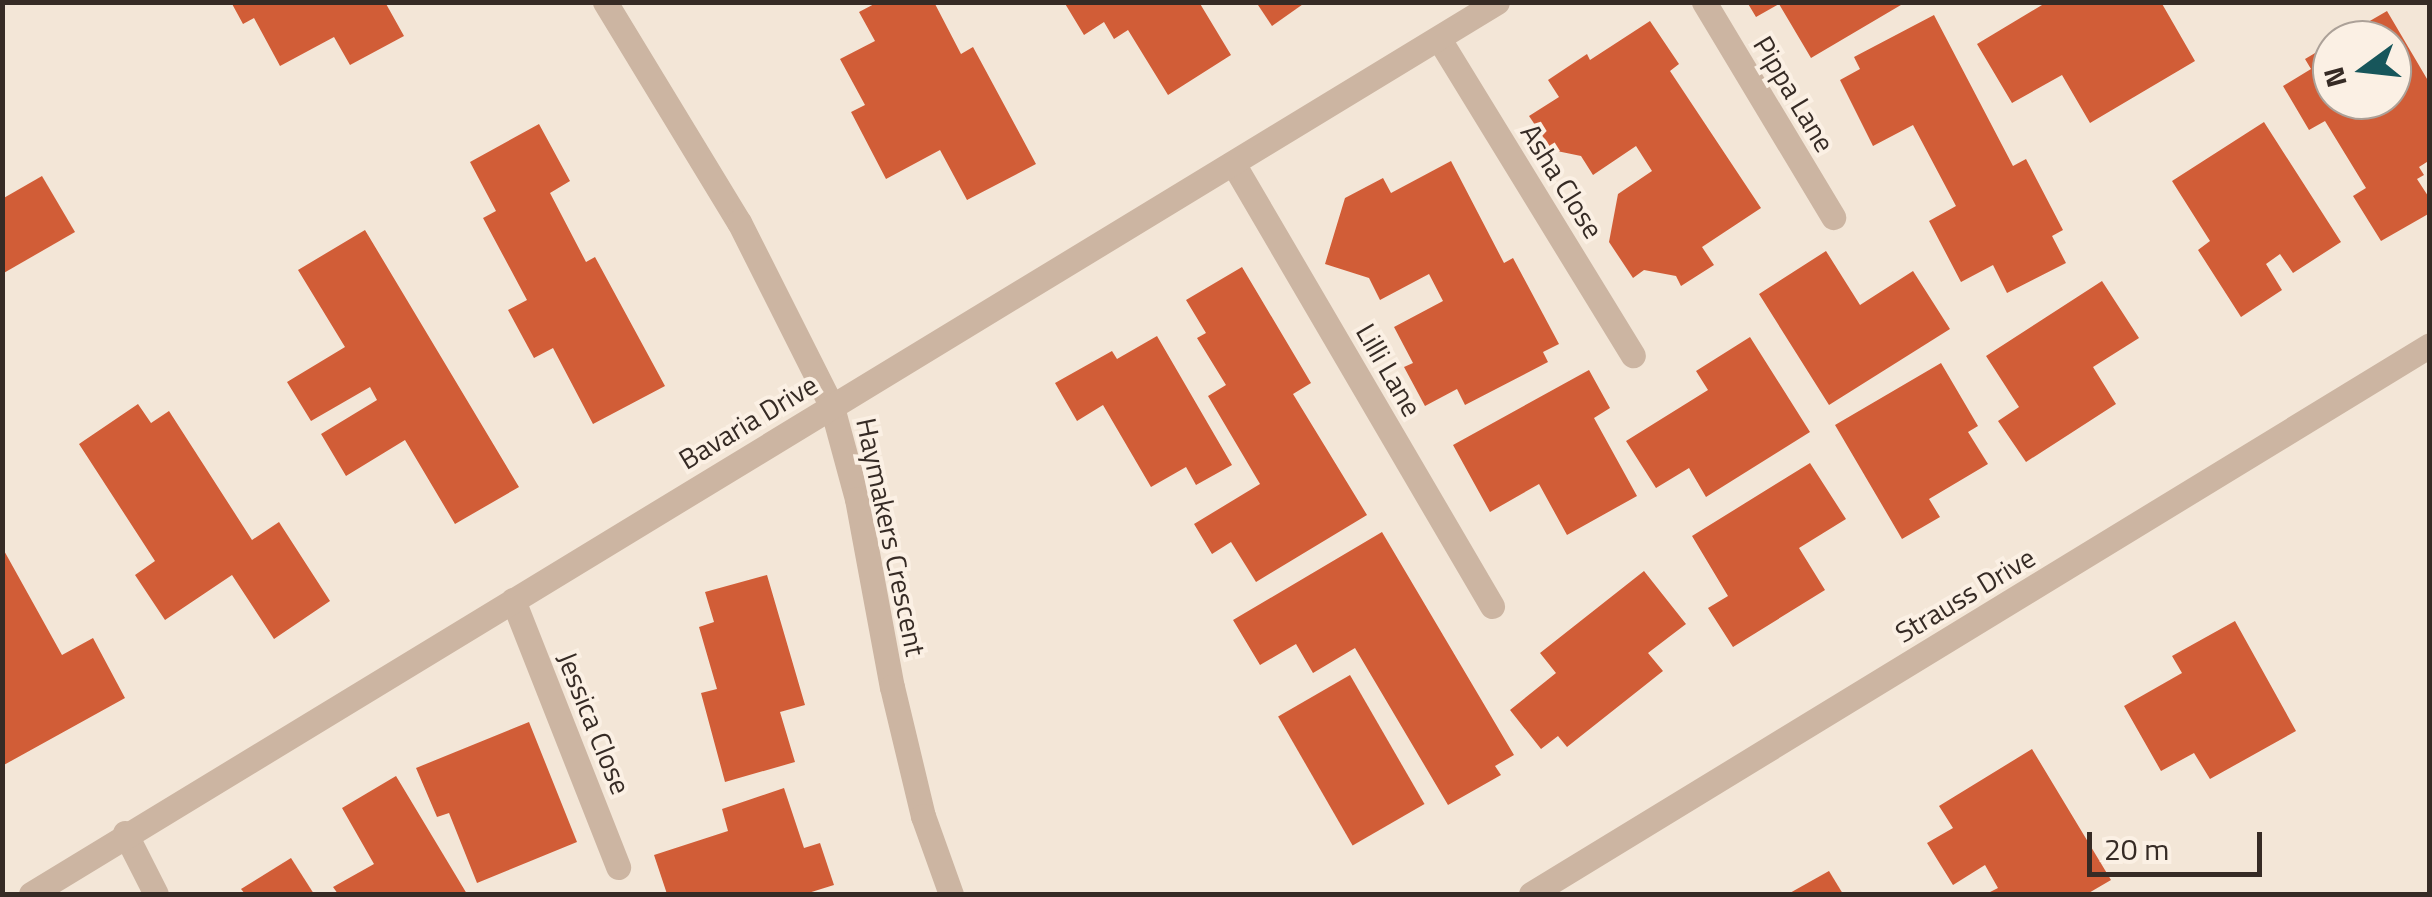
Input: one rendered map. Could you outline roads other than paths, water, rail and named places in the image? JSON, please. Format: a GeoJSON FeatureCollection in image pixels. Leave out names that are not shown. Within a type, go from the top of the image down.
{"type":"FeatureCollection","features":[{"type":"Feature","properties":{"kind":"street","name":"Haymakers Crescent"},"geometry":{"type":"LineString","coordinates":[[605,2],[739,222],[832,407],[858,499],[892,687],[918,798],[951,894]]}},
{"type":"Feature","properties":{"kind":"street","name":"Bavaria Drive"},"geometry":{"type":"LineString","coordinates":[[31,894],[1497,2]]}},
{"type":"Feature","properties":{"kind":"street","name":"Pippa Lane"},"geometry":{"type":"LineString","coordinates":[[1704,2],[1833,217]]}},
{"type":"Feature","properties":{"kind":"street","name":"Asha Close"},"geometry":{"type":"LineString","coordinates":[[1438,39],[1633,355]]}},
{"type":"Feature","properties":{"kind":"street","name":"Lilli Lane"},"geometry":{"type":"LineString","coordinates":[[1234,164],[1492,606]]}},
{"type":"Feature","properties":{"kind":"street","name":"Strauss Drive"},"geometry":{"type":"LineString","coordinates":[[1531,894],[2430,345]]}},
{"type":"Feature","properties":{"kind":"street","name":"Jessica Close"},"geometry":{"type":"LineString","coordinates":[[513,600],[618,867]]}},
{"type":"Feature","properties":{"kind":"street"},"geometry":{"type":"LineString","coordinates":[[126,833],[156,894]]}}]}
